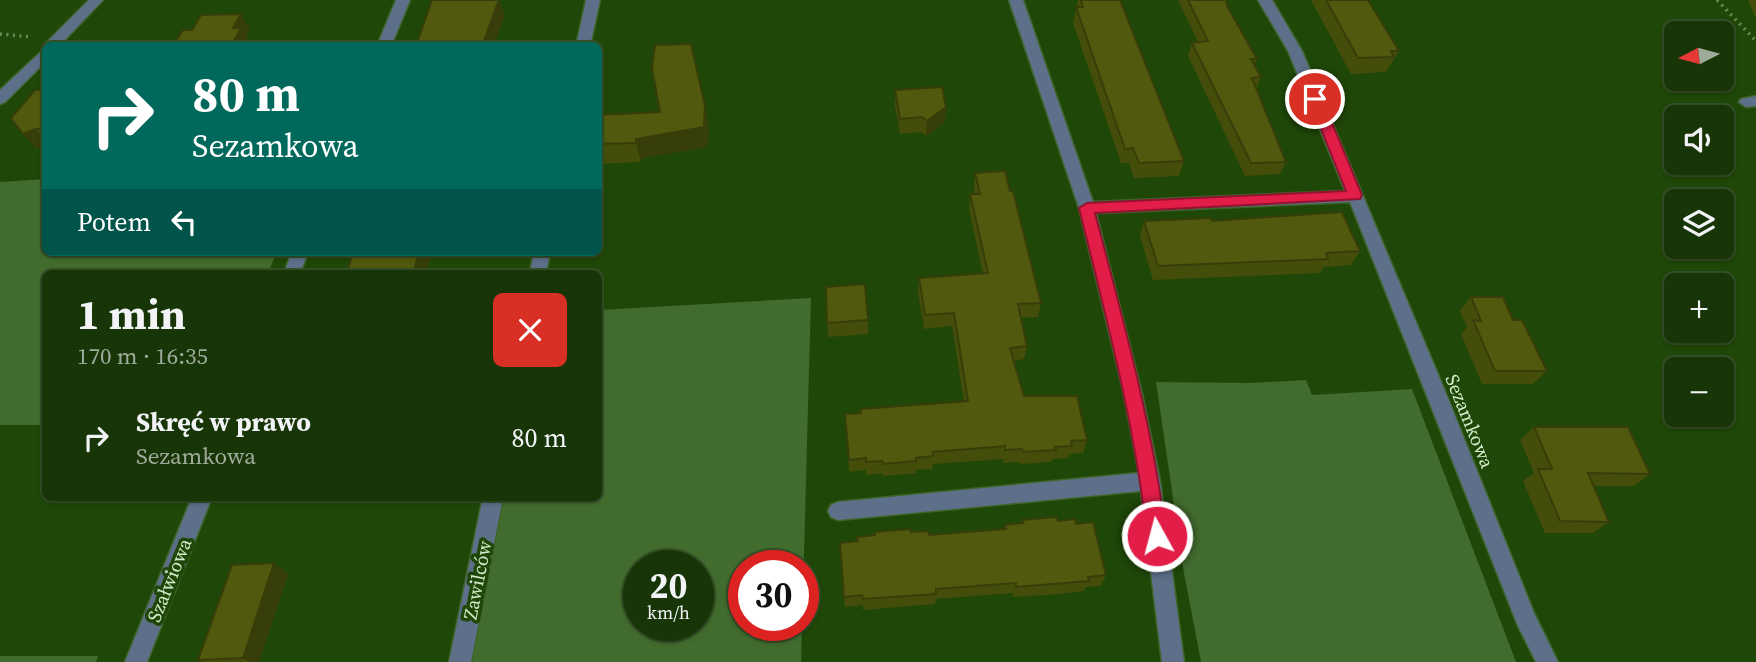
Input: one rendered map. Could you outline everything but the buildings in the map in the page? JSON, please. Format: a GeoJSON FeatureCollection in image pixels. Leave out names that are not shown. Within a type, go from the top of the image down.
{"type":"FeatureCollection","features":[{"type":"Feature","properties":{"kind":"street"},"geometry":{"type":"LineString","coordinates":[[55,42],[96,0]]}},
{"type":"Feature","properties":{"kind":"street"},"geometry":{"type":"LineString","coordinates":[[386,42],[403,0]]}},
{"type":"Feature","properties":{"kind":"street"},"geometry":{"type":"LineString","coordinates":[[584,42],[593,0]]}},
{"type":"Feature","properties":{"kind":"street"},"geometry":{"type":"LineString","coordinates":[[1016,0],[1087,208],[1133,394],[1150,481],[1172,662]]}},
{"type":"Feature","properties":{"kind":"street","name":"Sezamkowa"},"geometry":{"type":"LineString","coordinates":[[1265,0],[1295,51],[1526,619],[1547,662]]}},
{"type":"Feature","properties":{"kind":"street"},"geometry":{"type":"LineString","coordinates":[[0,99],[42,55]]}},
{"type":"Feature","properties":{"kind":"street"},"geometry":{"type":"LineString","coordinates":[[1087,208],[1355,195]]}},
{"type":"Feature","properties":{"kind":"street"},"geometry":{"type":"LineString","coordinates":[[838,511],[1150,481]]}},
{"type":"Feature","properties":{"kind":"street","name":"Szałwiowa"},"geometry":{"type":"LineString","coordinates":[[136,662],[200,501]]}},
{"type":"Feature","properties":{"kind":"street","name":"Zawilców"},"geometry":{"type":"LineString","coordinates":[[460,662],[492,501]]}},
{"type":"Feature","properties":{"kind":"path"},"geometry":{"type":"LineString","coordinates":[[1717,0],[1756,41]]}},
{"type":"Feature","properties":{"kind":"green space"},"geometry":{"type":"Polygon","coordinates":[[[42,179],[42,256],[275,256],[269,270],[42,270],[42,425],[0,425],[0,182],[42,179]]]}},
{"type":"Feature","properties":{"kind":"green space"},"geometry":{"type":"Polygon","coordinates":[[[811,298],[804,550],[728,550],[728,641],[802,641],[801,662],[461,662],[494,501],[602,501],[602,310],[811,298]]]}},
{"type":"Feature","properties":{"kind":"green space"},"geometry":{"type":"Polygon","coordinates":[[[1306,380],[1312,395],[1412,389],[1516,662],[1201,662],[1184,573],[1156,382],[1250,383],[1306,380]]]}},
{"type":"Feature","properties":{"kind":"green space"},"geometry":{"type":"Polygon","coordinates":[[[0,656],[98,656],[96,662],[0,662],[0,656]]]}},
{"type":"Feature","properties":{"kind":"route"},"geometry":{"type":"LineString","coordinates":[[1157,536],[1150,481],[1133,394],[1087,208],[1355,195],[1315,99]]}}]}
